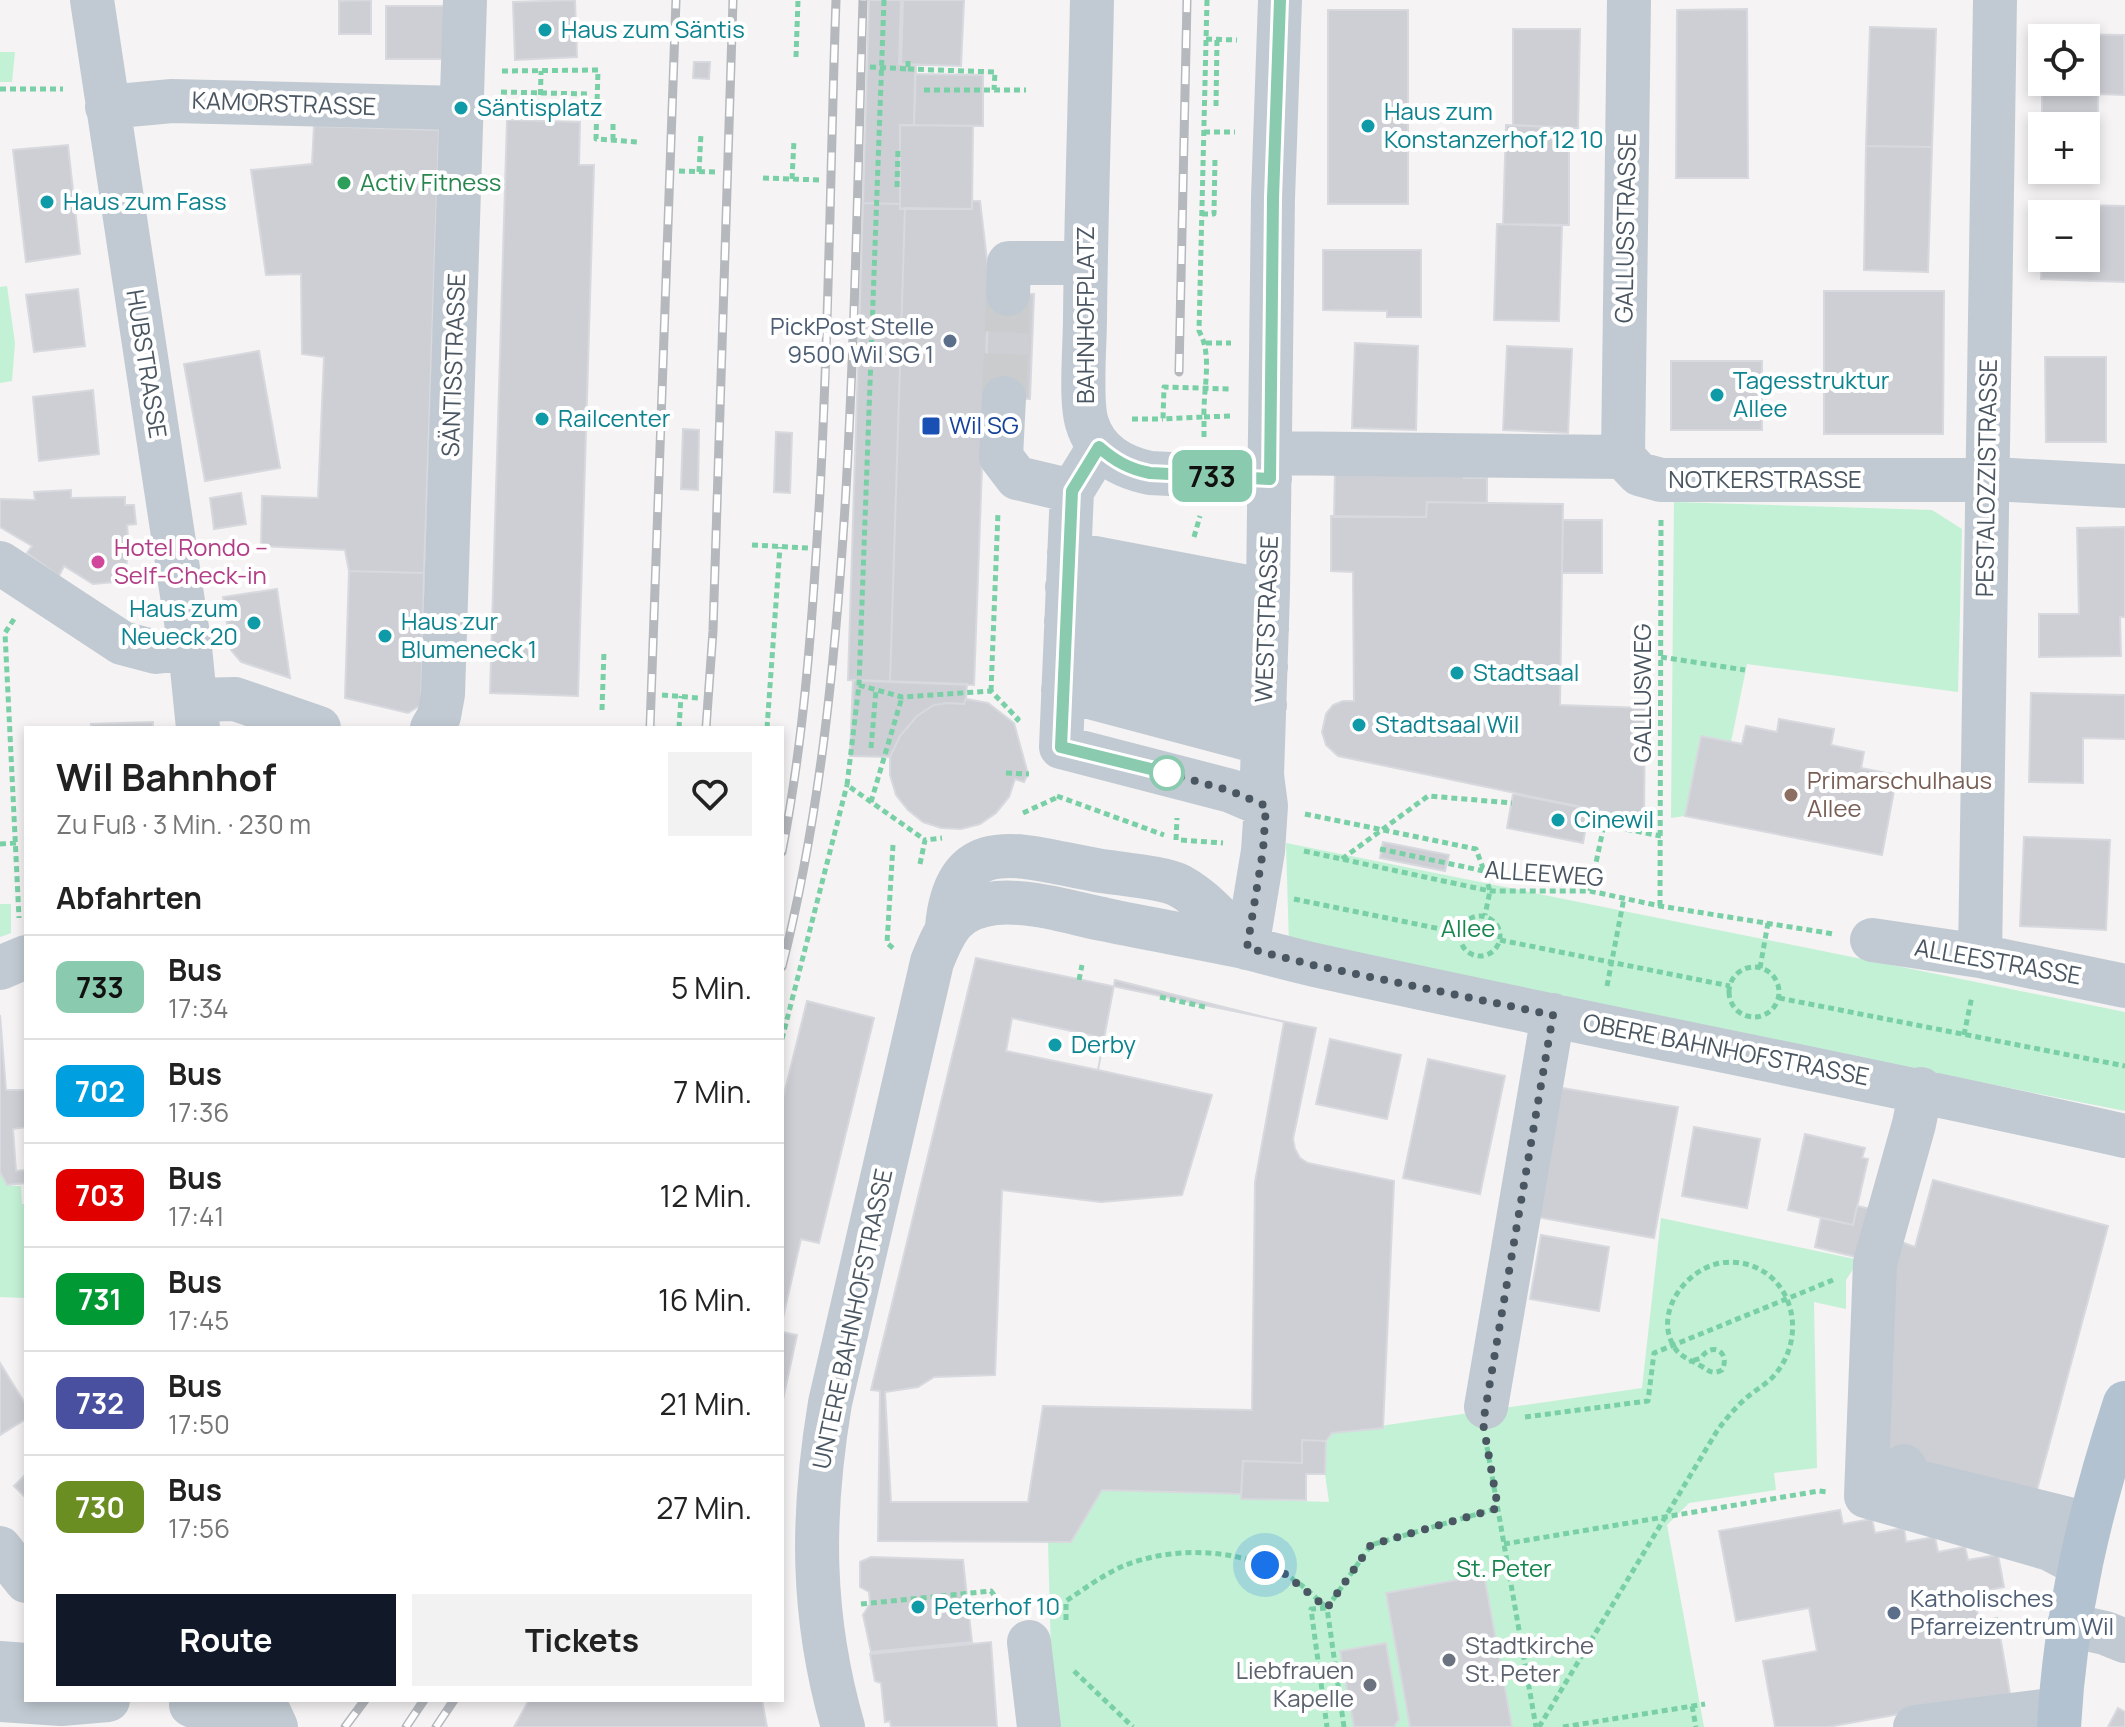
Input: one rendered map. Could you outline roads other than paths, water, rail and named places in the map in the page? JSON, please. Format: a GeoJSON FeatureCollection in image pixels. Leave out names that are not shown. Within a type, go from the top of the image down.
{"type":"FeatureCollection","features":[{"type":"Feature","properties":{"kind":"main road"},"geometry":{"type":"LineString","coordinates":[[2059,1718],[2069,1625],[2084,1544],[2100,1480],[2125,1403]]}},
{"type":"Feature","properties":{"kind":"street","name":"HUBSTRASSE"},"geometry":{"type":"LineString","coordinates":[[92,0],[190,648],[197,714]]}},
{"type":"Feature","properties":{"kind":"street","name":"SÄNTISSTRASSE"},"geometry":{"type":"LineString","coordinates":[[433,726],[439,716],[443,694],[486,105],[465,0]]}},
{"type":"Feature","properties":{"kind":"street","name":"BAHNHOFPLATZ"},"geometry":{"type":"LineString","coordinates":[[1092,0],[1086,422],[1110,435]]}},
{"type":"Feature","properties":{"kind":"street","name":"WESTSTRASSE"},"geometry":{"type":"LineString","coordinates":[[1247,948],[1262,733],[1280,0]]}},
{"type":"Feature","properties":{"kind":"street","name":"GALLUSSTRASSE"},"geometry":{"type":"LineString","coordinates":[[1623,457],[1629,0]]}},
{"type":"Feature","properties":{"kind":"street","name":"PESTALOZZISTRASSE"},"geometry":{"type":"LineString","coordinates":[[1980,956],[1995,0]]}},
{"type":"Feature","properties":{"kind":"street","name":"KAMORSTRASSE"},"geometry":{"type":"LineString","coordinates":[[107,107],[172,101],[486,105]]}},
{"type":"Feature","properties":{"kind":"street"},"geometry":{"type":"LineString","coordinates":[[1008,294],[1009,263],[1086,263]]}},
{"type":"Feature","properties":{"kind":"street"},"geometry":{"type":"LineString","coordinates":[[1004,398],[1001,457],[1017,478],[1072,491]]}},
{"type":"Feature","properties":{"kind":"street"},"geometry":{"type":"LineString","coordinates":[[1110,435],[1115,461],[1150,473],[1270,466],[1623,457]]}},
{"type":"Feature","properties":{"kind":"street"},"geometry":{"type":"LineString","coordinates":[[1065,655],[1072,491],[1110,435]]}},
{"type":"Feature","properties":{"kind":"street","name":"NOTKERSTRASSE"},"geometry":{"type":"LineString","coordinates":[[1623,457],[1639,474],[1661,480],[1987,480],[2125,486]]}},
{"type":"Feature","properties":{"kind":"street"},"geometry":{"type":"LineString","coordinates":[[0,563],[122,643],[139,650],[156,652],[190,648]]}},
{"type":"Feature","properties":{"kind":"street"},"geometry":{"type":"LineString","coordinates":[[1065,655],[1262,733]]}},
{"type":"Feature","properties":{"kind":"street"},"geometry":{"type":"LineString","coordinates":[[1065,655],[1231,791],[1262,733]]}},
{"type":"Feature","properties":{"kind":"street"},"geometry":{"type":"LineString","coordinates":[[1065,655],[1262,733]]}},
{"type":"Feature","properties":{"kind":"street"},"geometry":{"type":"LineString","coordinates":[[197,714],[235,699],[313,726]]}},
{"type":"Feature","properties":{"kind":"street","name":"OBERE BAHNHOFSTRASSE"},"geometry":{"type":"LineString","coordinates":[[939,944],[960,914],[977,907],[1010,903],[1035,905],[1935,1093],[2125,1136]]}},
{"type":"Feature","properties":{"kind":"street","name":"ALLEESTRASSE"},"geometry":{"type":"LineString","coordinates":[[1872,940],[1980,956],[2125,986]]}},
{"type":"Feature","properties":{"kind":"street"},"geometry":{"type":"LineString","coordinates":[[0,968],[23,941]]}},
{"type":"Feature","properties":{"kind":"street","name":"UNTERE BAHNHOFSTRASSE"},"geometry":{"type":"LineString","coordinates":[[843,1727],[830,1683],[816,1582],[820,1464],[830,1403],[939,944]]}},
{"type":"Feature","properties":{"kind":"street"},"geometry":{"type":"LineString","coordinates":[[1484,1415],[1553,1015]]}},
{"type":"Feature","properties":{"kind":"street"},"geometry":{"type":"LineString","coordinates":[[1935,1093],[1890,1253],[1866,1496],[2050,1549],[2084,1544]]}},
{"type":"Feature","properties":{"kind":"street"},"geometry":{"type":"LineString","coordinates":[[1904,1466],[1911,1480],[2084,1544]]}},
{"type":"Feature","properties":{"kind":"street"},"geometry":{"type":"LineString","coordinates":[[0,1548],[24,1578]]}},
{"type":"Feature","properties":{"kind":"street"},"geometry":{"type":"LineString","coordinates":[[2069,1625],[2125,1641]]}},
{"type":"Feature","properties":{"kind":"street"},"geometry":{"type":"LineString","coordinates":[[1039,1727],[1047,1637]]}},
{"type":"Feature","properties":{"kind":"street"},"geometry":{"type":"LineString","coordinates":[[0,1663],[24,1665]]}},
{"type":"Feature","properties":{"kind":"street"},"geometry":{"type":"LineString","coordinates":[[0,1700],[60,1716],[102,1702]]}},
{"type":"Feature","properties":{"kind":"street"},"geometry":{"type":"LineString","coordinates":[[182,1702],[239,1727]]}},
{"type":"Feature","properties":{"kind":"street"},"geometry":{"type":"LineString","coordinates":[[259,1702],[270,1714],[276,1727]]}},
{"type":"Feature","properties":{"kind":"street"},"geometry":{"type":"LineString","coordinates":[[1915,1727],[2059,1718]]}},
{"type":"Feature","properties":{"kind":"tunnel"},"geometry":{"type":"LineString","coordinates":[[1004,398],[1008,294]]}},
{"type":"Feature","properties":{"kind":"railway"},"geometry":{"type":"LineString","coordinates":[[650,726],[676,0]]}},
{"type":"Feature","properties":{"kind":"railway"},"geometry":{"type":"LineString","coordinates":[[706,726],[713,631],[733,0]]}},
{"type":"Feature","properties":{"kind":"railway"},"geometry":{"type":"LineString","coordinates":[[784,842],[802,724],[816,552],[825,382],[836,0]]}},
{"type":"Feature","properties":{"kind":"railway"},"geometry":{"type":"LineString","coordinates":[[784,958],[816,796],[836,623],[851,380],[863,0]]}},
{"type":"Feature","properties":{"kind":"railway"},"geometry":{"type":"LineString","coordinates":[[1179,372],[1187,0]]}},
{"type":"Feature","properties":{"kind":"railway"},"geometry":{"type":"LineString","coordinates":[[345,1727],[364,1702]]}},
{"type":"Feature","properties":{"kind":"railway"},"geometry":{"type":"LineString","coordinates":[[406,1727],[423,1702]]}},
{"type":"Feature","properties":{"kind":"railway"},"geometry":{"type":"LineString","coordinates":[[436,1727],[453,1702]]}},
{"type":"Feature","properties":{"kind":"place","name":"Haus zum Säntis"},"geometry":{"type":"Point","coordinates":[545,30]}},
{"type":"Feature","properties":{"kind":"place","name":"Säntisplatz"},"geometry":{"type":"Point","coordinates":[461,108]}},
{"type":"Feature","properties":{"kind":"place","name":"Haus zum Konstanzerhof 12 10"},"geometry":{"type":"Point","coordinates":[1368,126]}},
{"type":"Feature","properties":{"kind":"place","name":"Activ Fitness"},"geometry":{"type":"Point","coordinates":[344,183]}},
{"type":"Feature","properties":{"kind":"place","name":"Haus zum Fass"},"geometry":{"type":"Point","coordinates":[47,202]}},
{"type":"Feature","properties":{"kind":"place","name":"PickPost Stelle 9500 Wil SG 1"},"geometry":{"type":"Point","coordinates":[950,341]}},
{"type":"Feature","properties":{"kind":"place","name":"Tagesstruktur Allee"},"geometry":{"type":"Point","coordinates":[1717,395]}},
{"type":"Feature","properties":{"kind":"place","name":"Railcenter"},"geometry":{"type":"Point","coordinates":[542,419]}},
{"type":"Feature","properties":{"kind":"place","name":"Wil SG"},"geometry":{"type":"Point","coordinates":[931,426]}},
{"type":"Feature","properties":{"kind":"place","name":"Hotel Rondo – Self-Check-in"},"geometry":{"type":"Point","coordinates":[98,562]}},
{"type":"Feature","properties":{"kind":"place","name":"Haus zum Neueck 20"},"geometry":{"type":"Point","coordinates":[254,623]}},
{"type":"Feature","properties":{"kind":"place","name":"Haus zur Blumeneck 1"},"geometry":{"type":"Point","coordinates":[385,636]}},
{"type":"Feature","properties":{"kind":"place","name":"Stadtsaal"},"geometry":{"type":"Point","coordinates":[1457,673]}},
{"type":"Feature","properties":{"kind":"place","name":"Stadtsaal Wil"},"geometry":{"type":"Point","coordinates":[1359,725]}},
{"type":"Feature","properties":{"kind":"place","name":"Primarschulhaus Allee"},"geometry":{"type":"Point","coordinates":[1791,795]}},
{"type":"Feature","properties":{"kind":"place","name":"Cinewil"},"geometry":{"type":"Point","coordinates":[1558,820]}},
{"type":"Feature","properties":{"kind":"place","name":"Derby"},"geometry":{"type":"Point","coordinates":[1055,1045]}},
{"type":"Feature","properties":{"kind":"place","name":"Peterhof 10"},"geometry":{"type":"Point","coordinates":[918,1607]}},
{"type":"Feature","properties":{"kind":"place","name":"Katholisches Pfarreizentrum Wil"},"geometry":{"type":"Point","coordinates":[1894,1613]}},
{"type":"Feature","properties":{"kind":"place","name":"Stadtkirche St. Peter"},"geometry":{"type":"Point","coordinates":[1449,1660]}},
{"type":"Feature","properties":{"kind":"place","name":"Liebfrauen Kapelle"},"geometry":{"type":"Point","coordinates":[1370,1685]}},
{"type":"Feature","properties":{"kind":"park label","name":"Allee"},"geometry":{"type":"Point","coordinates":[1468,929]}},
{"type":"Feature","properties":{"kind":"park label","name":"St. Peter"},"geometry":{"type":"Point","coordinates":[1504,1569]}}]}
